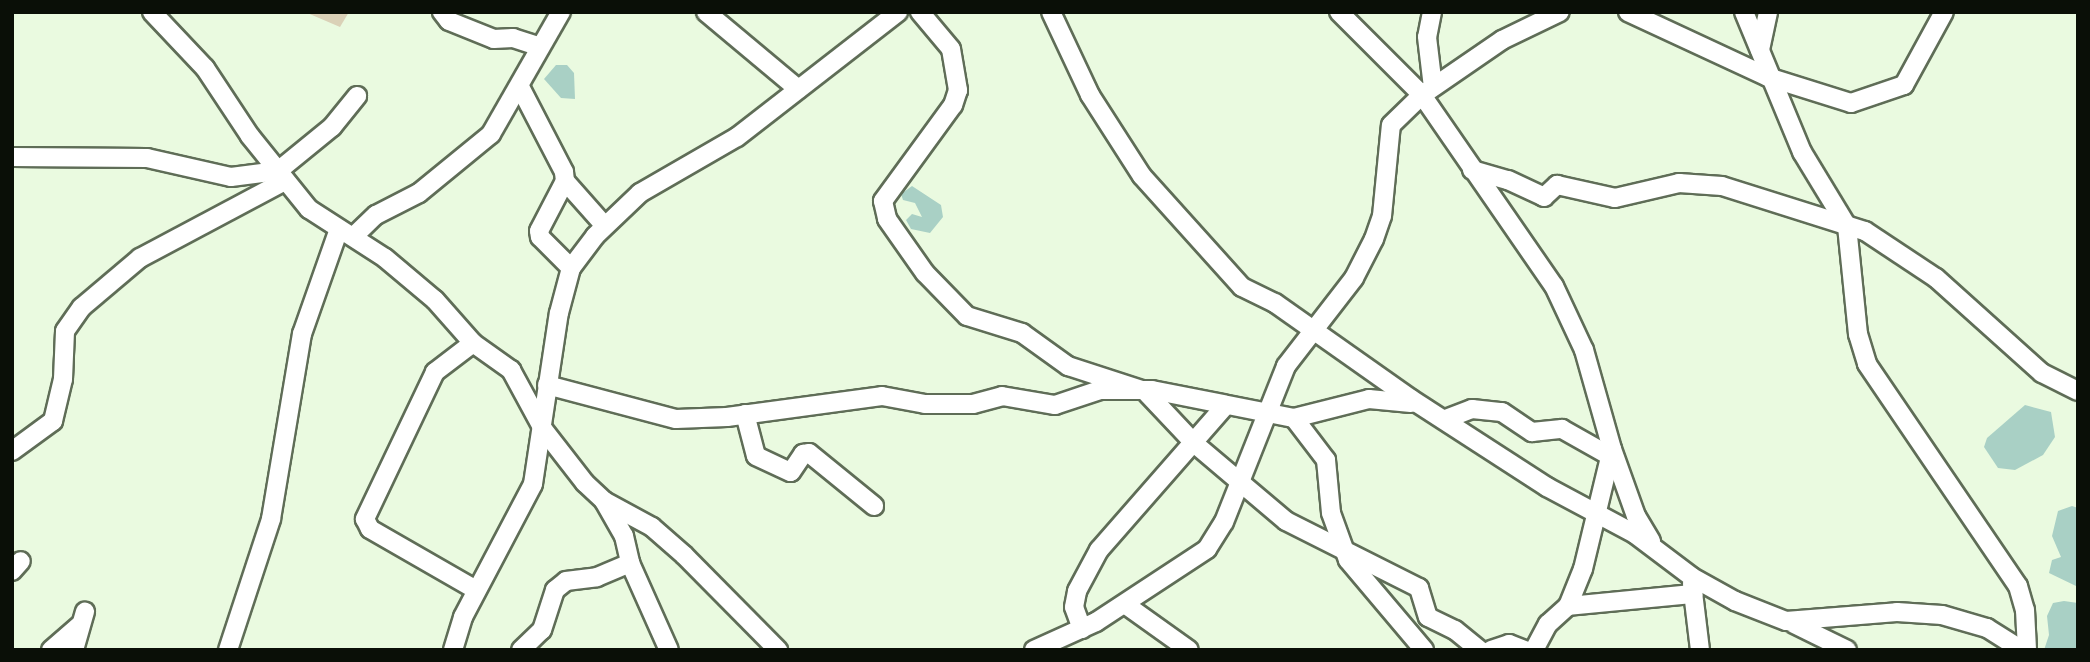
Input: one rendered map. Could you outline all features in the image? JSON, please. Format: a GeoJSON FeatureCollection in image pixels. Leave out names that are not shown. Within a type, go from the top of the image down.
{"type":"FeatureCollection","features":[{"type":"Feature","properties":{"kind":"street"},"geometry":{"type":"LineString","coordinates":[[152,12],[205,68],[282,176],[309,209],[347,232],[435,300],[473,343],[511,370],[543,429],[604,501],[624,536],[630,563],[669,650]]}},
{"type":"Feature","properties":{"kind":"street"},"geometry":{"type":"LineString","coordinates":[[442,12],[449,21],[495,39],[513,38],[540,47]]}},
{"type":"Feature","properties":{"kind":"street"},"geometry":{"type":"LineString","coordinates":[[228,650],[271,519],[302,334],[347,232],[419,193],[491,134],[561,12]]}},
{"type":"Feature","properties":{"kind":"street"},"geometry":{"type":"LineString","coordinates":[[706,12],[799,89]]}},
{"type":"Feature","properties":{"kind":"street"},"geometry":{"type":"LineString","coordinates":[[453,650],[477,590],[533,484],[543,429],[547,384],[571,268],[605,226],[640,193],[737,137],[898,12]]}},
{"type":"Feature","properties":{"kind":"street"},"geometry":{"type":"LineString","coordinates":[[920,12],[951,50],[958,90],[953,105],[883,201],[887,219],[918,264],[967,316],[1022,333],[1068,366],[1145,391],[1224,407],[1294,418],[1369,399],[1422,405]]}},
{"type":"Feature","properties":{"kind":"street"},"geometry":{"type":"LineString","coordinates":[[1051,12],[1090,95],[1142,176],[1242,287],[1275,303],[1309,331],[1547,487],[1597,513],[1657,550]]}},
{"type":"Feature","properties":{"kind":"street"},"geometry":{"type":"LineString","coordinates":[[1339,12],[1427,91],[1472,170],[1554,286],[1584,350],[1611,453],[1636,516],[1657,550],[1692,586],[1786,621],[1847,650]]}},
{"type":"Feature","properties":{"kind":"street"},"geometry":{"type":"LineString","coordinates":[[1427,91],[1427,37],[1432,12]]}},
{"type":"Feature","properties":{"kind":"street"},"geometry":{"type":"LineString","coordinates":[[1034,650],[1082,629],[1126,604],[1207,549],[1224,522],[1237,481],[1286,366],[1309,331],[1364,262],[1382,216],[1391,125],[1427,91],[1502,40],[1560,12]]}},
{"type":"Feature","properties":{"kind":"street"},"geometry":{"type":"LineString","coordinates":[[1628,12],[1768,77],[1850,103],[1900,88],[1944,12]]}},
{"type":"Feature","properties":{"kind":"street"},"geometry":{"type":"LineString","coordinates":[[1744,12],[1768,77],[1802,152],[1847,226],[1854,306],[1867,364],[2018,586],[2025,610],[2027,650]]}},
{"type":"Feature","properties":{"kind":"street"},"geometry":{"type":"LineString","coordinates":[[1760,50],[1768,12]]}},
{"type":"Feature","properties":{"kind":"street"},"geometry":{"type":"LineString","coordinates":[[520,87],[564,172],[565,181],[539,231],[571,268]]}},
{"type":"Feature","properties":{"kind":"street"},"geometry":{"type":"LineString","coordinates":[[12,451],[54,421],[63,379],[65,331],[82,307],[140,258],[282,176],[332,127],[357,96]]}},
{"type":"Feature","properties":{"kind":"street"},"geometry":{"type":"LineString","coordinates":[[12,158],[147,158],[231,177],[282,176]]}},
{"type":"Feature","properties":{"kind":"street"},"geometry":{"type":"LineString","coordinates":[[1472,170],[1508,180],[1544,197],[1557,185],[1615,198],[1679,183],[1722,186],[1847,226],[1898,250],[2042,373],[2078,391]]}},
{"type":"Feature","properties":{"kind":"street"},"geometry":{"type":"LineString","coordinates":[[565,181],[605,226]]}},
{"type":"Feature","properties":{"kind":"street"},"geometry":{"type":"LineString","coordinates":[[473,343],[435,372],[365,519],[370,529],[477,590]]}},
{"type":"Feature","properties":{"kind":"street"},"geometry":{"type":"LineString","coordinates":[[547,384],[663,418],[745,414],[882,396],[925,404],[973,404],[1002,396],[1055,405],[1100,390],[1145,391],[1195,444],[1304,533],[1342,548],[1419,588],[1428,617],[1455,630],[1480,650]]}},
{"type":"Feature","properties":{"kind":"street"},"geometry":{"type":"LineString","coordinates":[[1082,629],[1075,617],[1075,599],[1099,550],[1195,444],[1224,407]]}},
{"type":"Feature","properties":{"kind":"street"},"geometry":{"type":"LineString","coordinates":[[1446,419],[1472,409],[1502,412],[1532,432],[1558,427],[1611,453]]}},
{"type":"Feature","properties":{"kind":"street"},"geometry":{"type":"LineString","coordinates":[[745,414],[756,456],[791,471],[803,454],[809,453],[874,506]]}},
{"type":"Feature","properties":{"kind":"street"},"geometry":{"type":"LineString","coordinates":[[1294,418],[1326,460],[1331,513],[1342,548],[1424,650]]}},
{"type":"Feature","properties":{"kind":"street"},"geometry":{"type":"LineString","coordinates":[[1534,650],[1548,624],[1568,606],[1597,513],[1611,453]]}},
{"type":"Feature","properties":{"kind":"street"},"geometry":{"type":"LineString","coordinates":[[604,501],[629,512],[676,548],[778,650]]}},
{"type":"Feature","properties":{"kind":"street"},"geometry":{"type":"LineString","coordinates":[[521,650],[542,631],[555,590],[566,581],[597,577],[630,563]]}},
{"type":"Feature","properties":{"kind":"street"},"geometry":{"type":"LineString","coordinates":[[1568,606],[1692,586]]}},
{"type":"Feature","properties":{"kind":"street"},"geometry":{"type":"LineString","coordinates":[[1692,586],[1700,650]]}},
{"type":"Feature","properties":{"kind":"street"},"geometry":{"type":"LineString","coordinates":[[1126,604],[1189,650]]}},
{"type":"Feature","properties":{"kind":"street"},"geometry":{"type":"LineString","coordinates":[[1786,621],[1920,612],[1987,628],[2022,650]]}},
{"type":"Feature","properties":{"kind":"street"},"geometry":{"type":"LineString","coordinates":[[51,650],[82,619],[74,650]]}},
{"type":"Feature","properties":{"kind":"street"},"geometry":{"type":"LineString","coordinates":[[1492,650],[1510,644],[1525,650]]}},
{"type":"Feature","properties":{"kind":"shaded area"},"geometry":{"type":"Polygon","coordinates":[[[305,12],[349,12],[340,27],[305,12]]]}},
{"type":"Feature","properties":{"kind":"water"},"geometry":{"type":"Polygon","coordinates":[[[556,65],[567,65],[574,73],[575,99],[561,98],[544,79],[556,65]]]}},
{"type":"Feature","properties":{"kind":"water"},"geometry":{"type":"Polygon","coordinates":[[[912,186],[941,205],[943,217],[930,233],[911,229],[906,220],[912,214],[922,217],[915,203],[903,200],[901,194],[912,186]]]}},
{"type":"Feature","properties":{"kind":"water"},"geometry":{"type":"Polygon","coordinates":[[[2025,405],[2051,412],[2055,437],[2043,455],[2015,470],[1998,468],[1984,447],[1987,438],[2025,405]]]}},
{"type":"Feature","properties":{"kind":"water"},"geometry":{"type":"Polygon","coordinates":[[[2072,506],[2078,508],[2076,586],[2049,573],[2052,560],[2061,557],[2052,536],[2058,511],[2072,506]]]}},
{"type":"Feature","properties":{"kind":"water"},"geometry":{"type":"Polygon","coordinates":[[[2053,603],[2078,603],[2078,650],[2044,650],[2049,635],[2047,616],[2053,603]]]}}]}
